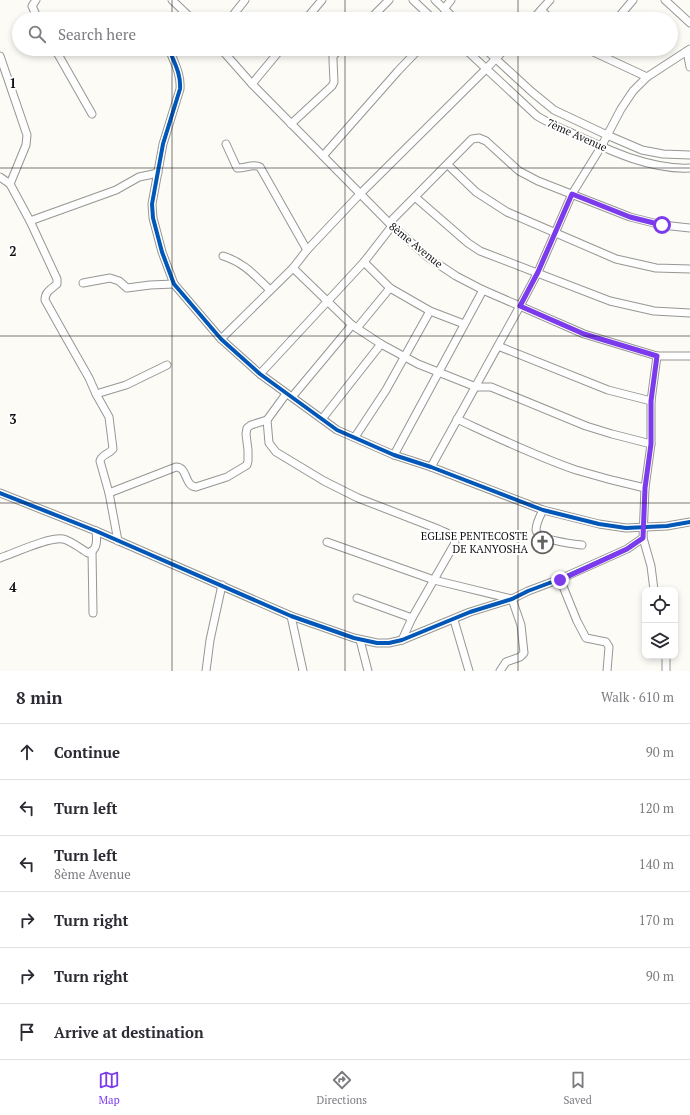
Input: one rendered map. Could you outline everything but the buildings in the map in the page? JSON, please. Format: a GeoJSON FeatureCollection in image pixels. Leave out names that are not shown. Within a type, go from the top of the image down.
{"type":"FeatureCollection","features":[{"type":"Feature","properties":{"kind":"street"},"geometry":{"type":"LineString","coordinates":[[35,12],[32,6],[33,2],[36,0]]}},
{"type":"Feature","properties":{"kind":"street"},"geometry":{"type":"LineString","coordinates":[[172,0],[185,12]]}},
{"type":"Feature","properties":{"kind":"street"},"geometry":{"type":"LineString","coordinates":[[236,12],[245,0]]}},
{"type":"Feature","properties":{"kind":"street"},"geometry":{"type":"LineString","coordinates":[[312,12],[322,0]]}},
{"type":"Feature","properties":{"kind":"street"},"geometry":{"type":"LineString","coordinates":[[377,12],[389,0]]}},
{"type":"Feature","properties":{"kind":"street"},"geometry":{"type":"LineString","coordinates":[[413,0],[426,12]]}},
{"type":"Feature","properties":{"kind":"street"},"geometry":{"type":"LineString","coordinates":[[435,0],[447,12]]}},
{"type":"Feature","properties":{"kind":"street"},"geometry":{"type":"LineString","coordinates":[[444,9],[451,0]]}},
{"type":"Feature","properties":{"kind":"street"},"geometry":{"type":"LineString","coordinates":[[541,10],[550,0]]}},
{"type":"Feature","properties":{"kind":"street"},"geometry":{"type":"LineString","coordinates":[[623,12],[633,0]]}},
{"type":"Feature","properties":{"kind":"street"},"geometry":{"type":"LineString","coordinates":[[665,0],[690,23]]}},
{"type":"Feature","properties":{"kind":"street"},"geometry":{"type":"LineString","coordinates":[[431,467],[538,272],[572,194],[601,147],[621,109],[633,91],[647,77],[689,50],[690,67]]}},
{"type":"Feature","properties":{"kind":"street"},"geometry":{"type":"LineString","coordinates":[[0,56],[27,135],[26,145],[10,184]]}},
{"type":"Feature","properties":{"kind":"street"},"geometry":{"type":"LineString","coordinates":[[59,56],[92,114]]}},
{"type":"Feature","properties":{"kind":"street"},"geometry":{"type":"LineString","coordinates":[[173,56],[181,80],[180,89],[169,122],[158,173],[152,204],[153,218],[164,257],[174,284],[221,339],[260,374],[337,430],[394,454],[543,510],[600,524],[626,528],[667,526],[690,522]]}},
{"type":"Feature","properties":{"kind":"street","name":"8ème Avenue"},"geometry":{"type":"LineString","coordinates":[[228,56],[252,84],[392,226],[429,258],[456,276],[483,290],[584,334],[657,356],[690,356]]}},
{"type":"Feature","properties":{"kind":"street"},"geometry":{"type":"LineString","coordinates":[[252,84],[275,56]]}},
{"type":"Feature","properties":{"kind":"street"},"geometry":{"type":"LineString","coordinates":[[291,124],[332,86],[334,82],[333,56]]}},
{"type":"Feature","properties":{"kind":"street"},"geometry":{"type":"LineString","coordinates":[[323,156],[412,56]]}},
{"type":"Feature","properties":{"kind":"street","name":"7ème Avenue"},"geometry":{"type":"LineString","coordinates":[[472,56],[537,116],[551,125],[601,147],[636,160],[664,166],[690,168]]}},
{"type":"Feature","properties":{"kind":"street","name":"7ème Avenue"},"geometry":{"type":"LineString","coordinates":[[493,56],[554,110],[642,150],[663,154],[690,155]]}},
{"type":"Feature","properties":{"kind":"street"},"geometry":{"type":"LineString","coordinates":[[221,339],[292,268],[360,194],[499,56]]}},
{"type":"Feature","properties":{"kind":"street"},"geometry":{"type":"LineString","coordinates":[[603,56],[647,77]]}},
{"type":"Feature","properties":{"kind":"street"},"geometry":{"type":"LineString","coordinates":[[260,374],[364,262],[392,226],[392,220],[472,139],[479,138],[486,141],[519,171],[538,181],[646,222],[690,228]]}},
{"type":"Feature","properties":{"kind":"street"},"geometry":{"type":"LineString","coordinates":[[226,144],[237,168],[240,169],[256,165],[260,167],[307,250]]}},
{"type":"Feature","properties":{"kind":"street"},"geometry":{"type":"LineString","coordinates":[[448,165],[476,192],[507,212],[622,261],[656,268],[690,269]]}},
{"type":"Feature","properties":{"kind":"street"},"geometry":{"type":"LineString","coordinates":[[30,221],[116,190],[139,177],[158,173]]}},
{"type":"Feature","properties":{"kind":"street"},"geometry":{"type":"LineString","coordinates":[[0,177],[10,184],[30,221],[57,279],[57,284],[48,292],[45,296],[45,300],[109,417],[114,446],[110,453],[103,456],[100,461],[109,493],[118,541]]}},
{"type":"Feature","properties":{"kind":"street"},"geometry":{"type":"LineString","coordinates":[[415,197],[480,251],[538,272],[610,301],[654,311],[690,313]]}},
{"type":"Feature","properties":{"kind":"street"},"geometry":{"type":"LineString","coordinates":[[223,256],[233,259],[246,267],[270,290]]}},
{"type":"Feature","properties":{"kind":"street"},"geometry":{"type":"LineString","coordinates":[[364,262],[390,288],[430,311],[464,324]]}},
{"type":"Feature","properties":{"kind":"street"},"geometry":{"type":"LineString","coordinates":[[292,268],[354,327],[381,344],[418,364],[476,387],[491,387],[586,426],[651,444]]}},
{"type":"Feature","properties":{"kind":"street"},"geometry":{"type":"LineString","coordinates":[[83,283],[110,278],[119,281],[127,288],[174,284]]}},
{"type":"Feature","properties":{"kind":"street"},"geometry":{"type":"LineString","coordinates":[[109,493],[176,467],[183,470],[190,485],[196,487],[227,477],[247,464],[247,428],[267,420],[390,288]]}},
{"type":"Feature","properties":{"kind":"street"},"geometry":{"type":"LineString","coordinates":[[394,454],[440,372],[483,290]]}},
{"type":"Feature","properties":{"kind":"street"},"geometry":{"type":"LineString","coordinates":[[355,437],[386,390],[430,311]]}},
{"type":"Feature","properties":{"kind":"street"},"geometry":{"type":"LineString","coordinates":[[322,418],[381,344]]}},
{"type":"Feature","properties":{"kind":"street"},"geometry":{"type":"LineString","coordinates":[[498,346],[608,390],[651,401]]}},
{"type":"Feature","properties":{"kind":"street"},"geometry":{"type":"LineString","coordinates":[[654,587],[651,566],[643,538],[645,488],[651,444],[651,401],[657,356]]}},
{"type":"Feature","properties":{"kind":"street"},"geometry":{"type":"LineString","coordinates":[[96,394],[126,386],[167,365]]}},
{"type":"Feature","properties":{"kind":"street"},"geometry":{"type":"LineString","coordinates":[[457,419],[533,453],[576,470],[645,488]]}},
{"type":"Feature","properties":{"kind":"street"},"geometry":{"type":"LineString","coordinates":[[267,420],[269,443],[276,452],[324,481],[358,498],[451,535],[454,539],[454,543],[412,618],[402,640]]}},
{"type":"Feature","properties":{"kind":"street"},"geometry":{"type":"LineString","coordinates":[[0,493],[96,531],[291,616],[360,640],[377,643],[389,643],[402,640],[489,606],[512,599],[528,591],[560,580],[627,549],[643,538]]}},
{"type":"Feature","properties":{"kind":"street"},"geometry":{"type":"LineString","coordinates":[[543,510],[537,522],[536,530],[541,537],[582,546]]}},
{"type":"Feature","properties":{"kind":"street"},"geometry":{"type":"LineString","coordinates":[[93,613],[92,551],[95,548],[97,540],[96,531]]}},
{"type":"Feature","properties":{"kind":"street"},"geometry":{"type":"LineString","coordinates":[[0,558],[52,540],[64,539],[88,553],[92,551]]}},
{"type":"Feature","properties":{"kind":"street"},"geometry":{"type":"LineString","coordinates":[[327,542],[434,580],[512,599]]}},
{"type":"Feature","properties":{"kind":"street"},"geometry":{"type":"LineString","coordinates":[[560,580],[577,621],[586,638],[606,642],[609,647],[607,671]]}},
{"type":"Feature","properties":{"kind":"street"},"geometry":{"type":"LineString","coordinates":[[206,671],[210,640],[222,585]]}},
{"type":"Feature","properties":{"kind":"street"},"geometry":{"type":"LineString","coordinates":[[357,598],[412,618]]}},
{"type":"Feature","properties":{"kind":"street"},"geometry":{"type":"LineString","coordinates":[[500,671],[506,662],[520,657],[524,653],[521,625],[512,599]]}},
{"type":"Feature","properties":{"kind":"street"},"geometry":{"type":"LineString","coordinates":[[291,616],[303,671]]}},
{"type":"Feature","properties":{"kind":"street"},"geometry":{"type":"LineString","coordinates":[[454,620],[469,671]]}},
{"type":"Feature","properties":{"kind":"street"},"geometry":{"type":"LineString","coordinates":[[360,640],[368,671]]}},
{"type":"Feature","properties":{"kind":"street"},"geometry":{"type":"LineString","coordinates":[[666,659],[666,671]]}},
{"type":"Feature","properties":{"kind":"cycle path"},"geometry":{"type":"LineString","coordinates":[[172,56],[179,75],[180,89],[163,144],[152,204],[153,218],[162,252],[174,284],[221,339],[260,374],[337,430],[394,455],[431,467],[543,510],[599,524],[626,528],[667,526],[690,522]]}},
{"type":"Feature","properties":{"kind":"cycle path"},"geometry":{"type":"LineString","coordinates":[[0,493],[96,531],[291,616],[354,638],[377,643],[389,643],[402,640],[470,612],[512,599],[627,549],[643,538]]}},
{"type":"Feature","properties":{"kind":"place","name":"EGLISE PENTECOSTE DE KANYOSHA"},"geometry":{"type":"Point","coordinates":[543,542]}},
{"type":"Feature","properties":{"kind":"route"},"geometry":{"type":"LineString","coordinates":[[560,580],[627,549],[643,538],[645,488],[651,444],[651,401],[657,356],[584,334],[520,306],[538,272],[572,194],[630,217],[662,225]]}}]}
